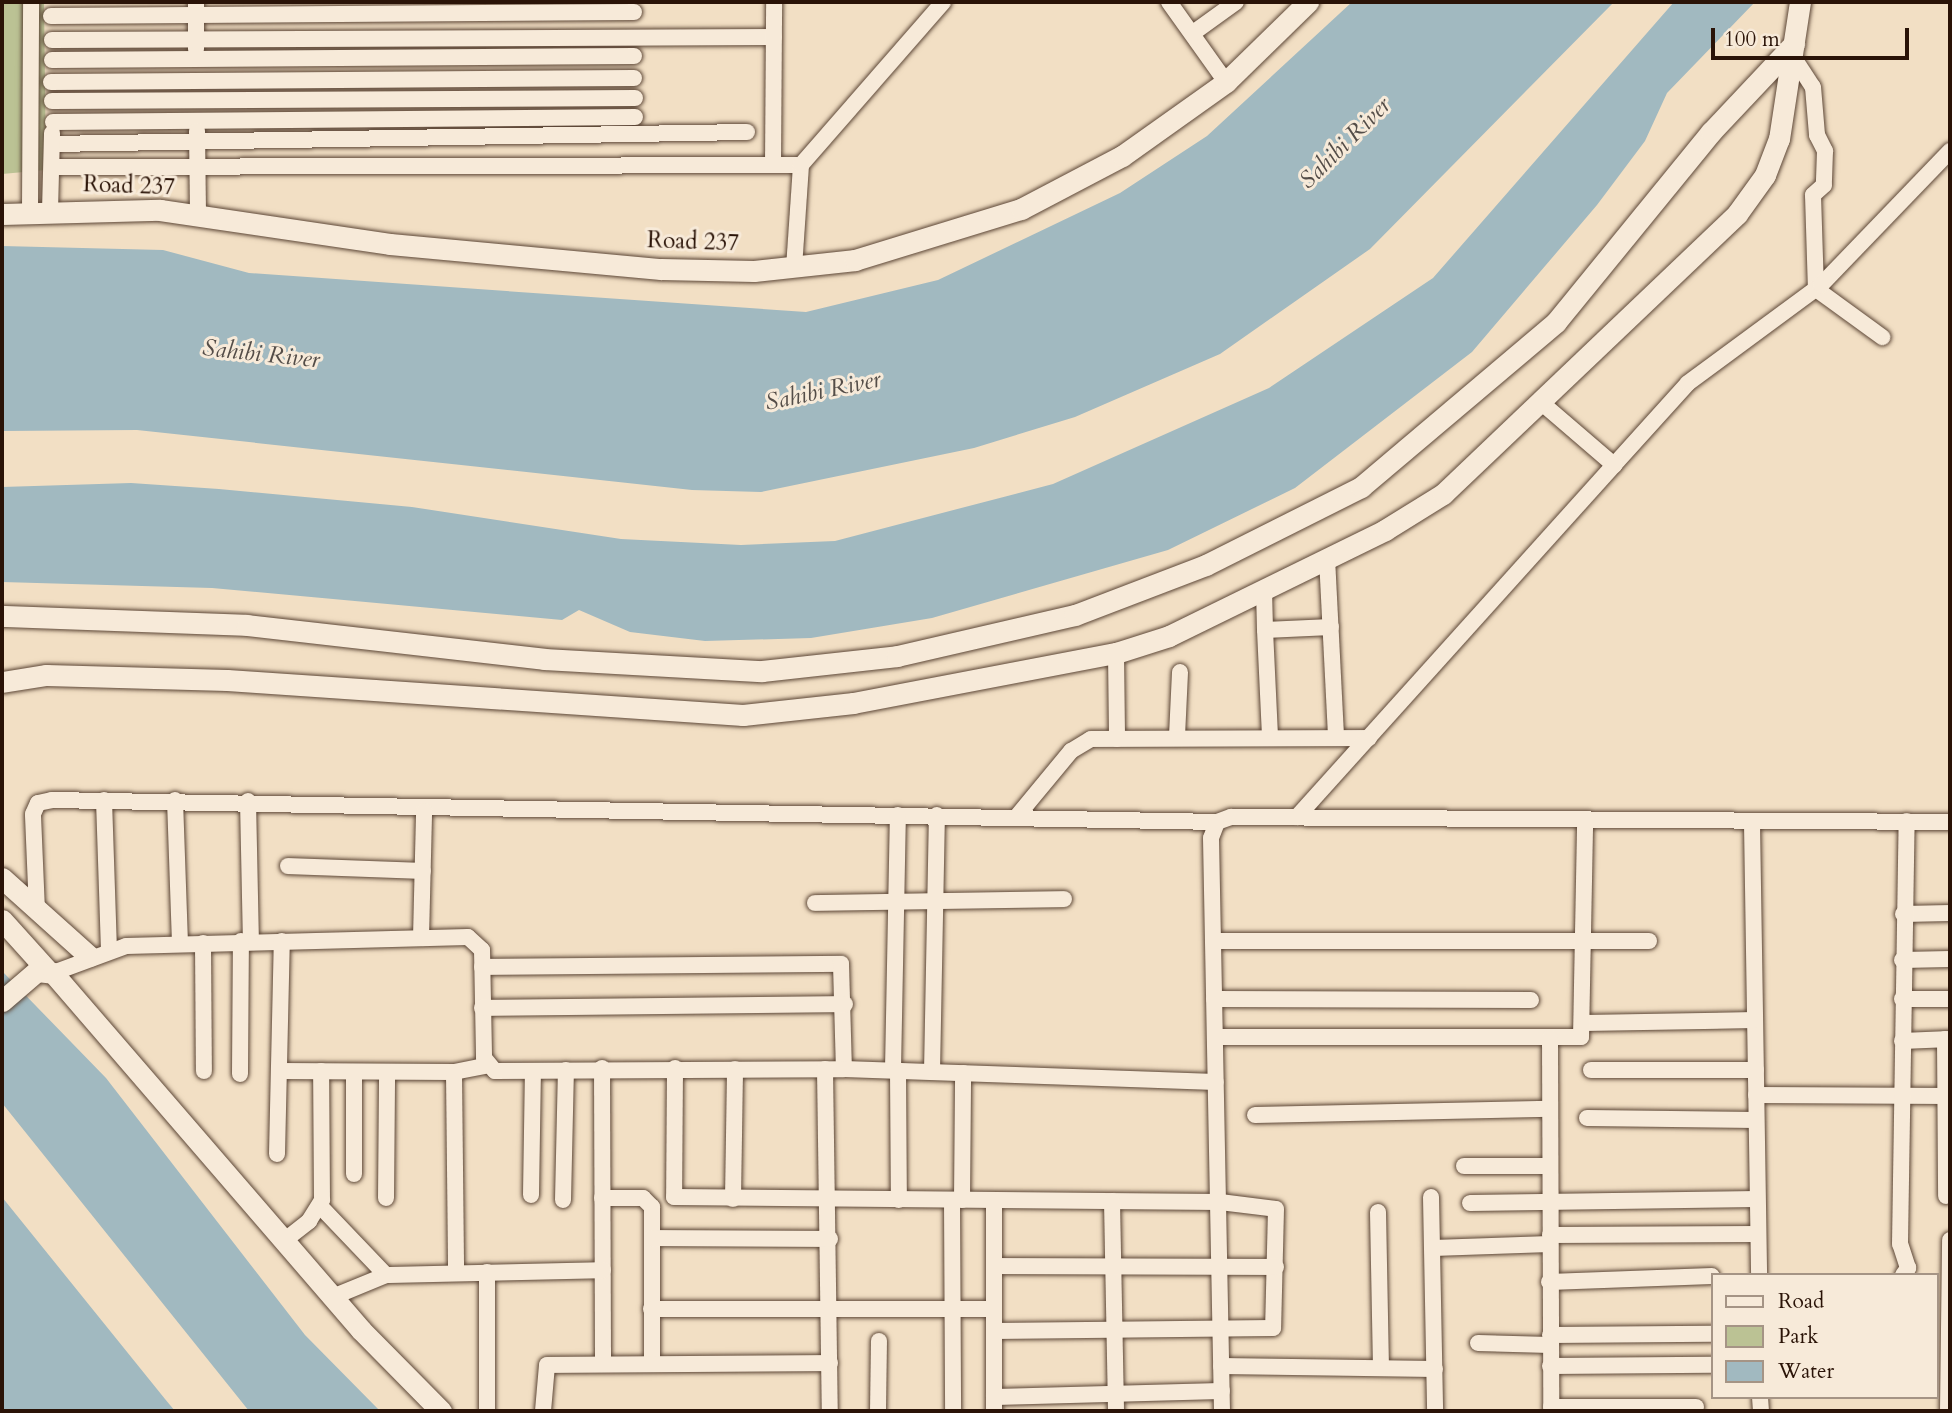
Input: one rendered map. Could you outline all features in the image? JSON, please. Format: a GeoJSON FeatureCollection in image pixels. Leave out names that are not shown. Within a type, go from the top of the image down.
{"type":"FeatureCollection","features":[{"type":"Feature","properties":{"kind":"street"},"geometry":{"type":"LineString","coordinates":[[31,2],[40,211]]}},
{"type":"Feature","properties":{"kind":"street"},"geometry":{"type":"LineString","coordinates":[[773,165],[774,2]]}},
{"type":"Feature","properties":{"kind":"street"},"geometry":{"type":"LineString","coordinates":[[794,268],[801,165],[943,2]]}},
{"type":"Feature","properties":{"kind":"street"},"geometry":{"type":"LineString","coordinates":[[1169,2],[1226,82]]}},
{"type":"Feature","properties":{"kind":"street"},"geometry":{"type":"LineString","coordinates":[[1193,33],[1236,2]]}},
{"type":"Feature","properties":{"kind":"street","name":"Road 237"},"geometry":{"type":"LineString","coordinates":[[2,214],[40,211],[198,216],[390,244],[661,269],[794,268],[887,254],[1021,209],[1122,156],[1226,82],[1308,2]]}},
{"type":"Feature","properties":{"kind":"street"},"geometry":{"type":"LineString","coordinates":[[2,682],[46,675],[227,680],[743,715],[853,704],[1116,653],[1169,636],[1327,558],[1443,494],[1543,404],[1746,204],[1779,139],[1800,2]]}},
{"type":"Feature","properties":{"kind":"street"},"geometry":{"type":"LineString","coordinates":[[342,6],[346,164]]}},
{"type":"Feature","properties":{"kind":"street"},"geometry":{"type":"LineString","coordinates":[[40,211],[52,167],[51,9],[634,7],[635,165]]}},
{"type":"Feature","properties":{"kind":"street"},"geometry":{"type":"LineString","coordinates":[[196,8],[198,216]]}},
{"type":"Feature","properties":{"kind":"street"},"geometry":{"type":"LineString","coordinates":[[486,164],[487,8]]}},
{"type":"Feature","properties":{"kind":"street"},"geometry":{"type":"LineString","coordinates":[[51,40],[487,38],[634,34],[774,37]]}},
{"type":"Feature","properties":{"kind":"street"},"geometry":{"type":"LineString","coordinates":[[1793,50],[1813,87],[1817,135],[1825,151],[1824,186],[1813,195],[1816,289]]}},
{"type":"Feature","properties":{"kind":"street"},"geometry":{"type":"LineString","coordinates":[[2,616],[247,625],[544,659],[762,671],[897,656],[1075,615],[1246,547],[1370,480],[1556,322],[1711,132],[1793,50]]}},
{"type":"Feature","properties":{"kind":"street"},"geometry":{"type":"LineString","coordinates":[[52,60],[634,56]]}},
{"type":"Feature","properties":{"kind":"street"},"geometry":{"type":"LineString","coordinates":[[51,82],[634,78]]}},
{"type":"Feature","properties":{"kind":"street"},"geometry":{"type":"LineString","coordinates":[[52,122],[196,109],[344,101],[635,98]]}},
{"type":"Feature","properties":{"kind":"street"},"geometry":{"type":"LineString","coordinates":[[52,102],[196,109],[345,122],[635,117]]}},
{"type":"Feature","properties":{"kind":"street"},"geometry":{"type":"LineString","coordinates":[[52,144],[635,138],[747,132]]}},
{"type":"Feature","properties":{"kind":"street"},"geometry":{"type":"LineString","coordinates":[[1297,817],[1688,383],[1816,289],[1950,150]]}},
{"type":"Feature","properties":{"kind":"street"},"geometry":{"type":"LineString","coordinates":[[52,167],[197,164],[801,165]]}},
{"type":"Feature","properties":{"kind":"street"},"geometry":{"type":"LineString","coordinates":[[1816,289],[1882,337]]}},
{"type":"Feature","properties":{"kind":"street"},"geometry":{"type":"LineString","coordinates":[[1543,404],[1614,465]]}},
{"type":"Feature","properties":{"kind":"street"},"geometry":{"type":"LineString","coordinates":[[1327,558],[1336,738]]}},
{"type":"Feature","properties":{"kind":"street"},"geometry":{"type":"LineString","coordinates":[[1264,589],[1270,737]]}},
{"type":"Feature","properties":{"kind":"street"},"geometry":{"type":"LineString","coordinates":[[1265,630],[1331,627]]}},
{"type":"Feature","properties":{"kind":"street"},"geometry":{"type":"LineString","coordinates":[[1116,653],[1117,739]]}},
{"type":"Feature","properties":{"kind":"street"},"geometry":{"type":"LineString","coordinates":[[1177,736],[1181,672]]}},
{"type":"Feature","properties":{"kind":"street"},"geometry":{"type":"LineString","coordinates":[[1018,815],[1078,745],[1117,739],[1177,736],[1369,738]]}},
{"type":"Feature","properties":{"kind":"street"},"geometry":{"type":"LineString","coordinates":[[104,800],[109,949]]}},
{"type":"Feature","properties":{"kind":"street"},"geometry":{"type":"LineString","coordinates":[[175,800],[180,944]]}},
{"type":"Feature","properties":{"kind":"street"},"geometry":{"type":"LineString","coordinates":[[240,1074],[246,941],[248,800]]}},
{"type":"Feature","properties":{"kind":"street"},"geometry":{"type":"LineString","coordinates":[[37,911],[34,807],[44,801],[248,800],[424,811],[1018,815],[1217,822],[1297,817],[1585,822],[1950,822]]}},
{"type":"Feature","properties":{"kind":"street"},"geometry":{"type":"LineString","coordinates":[[421,938],[424,811]]}},
{"type":"Feature","properties":{"kind":"street"},"geometry":{"type":"LineString","coordinates":[[898,815],[895,1071],[899,1200]]}},
{"type":"Feature","properties":{"kind":"street"},"geometry":{"type":"LineString","coordinates":[[932,1072],[937,815]]}},
{"type":"Feature","properties":{"kind":"street"},"geometry":{"type":"LineString","coordinates":[[1904,1273],[1908,1268],[1900,1244],[1906,821]]}},
{"type":"Feature","properties":{"kind":"street"},"geometry":{"type":"LineString","coordinates":[[1217,822],[1213,942],[1222,1411]]}},
{"type":"Feature","properties":{"kind":"street"},"geometry":{"type":"LineString","coordinates":[[1215,1037],[1581,1037],[1584,1023],[1585,822]]}},
{"type":"Feature","properties":{"kind":"street"},"geometry":{"type":"LineString","coordinates":[[1752,823],[1759,1273]]}},
{"type":"Feature","properties":{"kind":"street"},"geometry":{"type":"LineString","coordinates":[[288,866],[423,871]]}},
{"type":"Feature","properties":{"kind":"street"},"geometry":{"type":"LineString","coordinates":[[2,878],[89,956]]}},
{"type":"Feature","properties":{"kind":"street"},"geometry":{"type":"LineString","coordinates":[[815,903],[1065,899]]}},
{"type":"Feature","properties":{"kind":"street"},"geometry":{"type":"LineString","coordinates":[[1903,914],[1950,913]]}},
{"type":"Feature","properties":{"kind":"street"},"geometry":{"type":"LineString","coordinates":[[2,920],[44,973],[441,1411]]}},
{"type":"Feature","properties":{"kind":"street"},"geometry":{"type":"LineString","coordinates":[[2,1001],[44,973],[109,949],[282,940],[474,939],[481,946],[486,1066]]}},
{"type":"Feature","properties":{"kind":"street"},"geometry":{"type":"LineString","coordinates":[[277,1154],[282,940]]}},
{"type":"Feature","properties":{"kind":"street"},"geometry":{"type":"LineString","coordinates":[[1213,942],[1649,941]]}},
{"type":"Feature","properties":{"kind":"street"},"geometry":{"type":"LineString","coordinates":[[203,943],[204,1071]]}},
{"type":"Feature","properties":{"kind":"street"},"geometry":{"type":"LineString","coordinates":[[1902,960],[1950,959]]}},
{"type":"Feature","properties":{"kind":"street"},"geometry":{"type":"LineString","coordinates":[[482,967],[838,963],[845,968],[844,1069]]}},
{"type":"Feature","properties":{"kind":"street"},"geometry":{"type":"LineString","coordinates":[[1214,999],[1531,1000]]}},
{"type":"Feature","properties":{"kind":"street"},"geometry":{"type":"LineString","coordinates":[[1902,999],[1950,999]]}},
{"type":"Feature","properties":{"kind":"street"},"geometry":{"type":"LineString","coordinates":[[482,1008],[845,1004]]}},
{"type":"Feature","properties":{"kind":"street"},"geometry":{"type":"LineString","coordinates":[[1584,1023],[1755,1020]]}},
{"type":"Feature","properties":{"kind":"street"},"geometry":{"type":"LineString","coordinates":[[1550,1038],[1551,1409],[1696,1407]]}},
{"type":"Feature","properties":{"kind":"street"},"geometry":{"type":"LineString","coordinates":[[1902,1041],[1948,1039],[1946,1196]]}},
{"type":"Feature","properties":{"kind":"street"},"geometry":{"type":"LineString","coordinates":[[279,1071],[454,1072],[486,1066],[533,1072],[602,1068],[844,1069],[1216,1082]]}},
{"type":"Feature","properties":{"kind":"street"},"geometry":{"type":"LineString","coordinates":[[602,1068],[603,1361]]}},
{"type":"Feature","properties":{"kind":"street"},"geometry":{"type":"LineString","coordinates":[[675,1069],[674,1197],[1220,1202],[1274,1206],[1275,1326],[994,1331]]}},
{"type":"Feature","properties":{"kind":"street"},"geometry":{"type":"LineString","coordinates":[[733,1199],[735,1069]]}},
{"type":"Feature","properties":{"kind":"street"},"geometry":{"type":"LineString","coordinates":[[825,1069],[830,1199],[830,1411]]}},
{"type":"Feature","properties":{"kind":"street"},"geometry":{"type":"LineString","coordinates":[[563,1200],[566,1070]]}},
{"type":"Feature","properties":{"kind":"street"},"geometry":{"type":"LineString","coordinates":[[1591,1070],[1756,1070]]}},
{"type":"Feature","properties":{"kind":"street"},"geometry":{"type":"LineString","coordinates":[[321,1071],[320,1206],[386,1275]]}},
{"type":"Feature","properties":{"kind":"street"},"geometry":{"type":"LineString","coordinates":[[354,1072],[354,1174]]}},
{"type":"Feature","properties":{"kind":"street"},"geometry":{"type":"LineString","coordinates":[[454,1072],[456,1273]]}},
{"type":"Feature","properties":{"kind":"street"},"geometry":{"type":"LineString","coordinates":[[531,1195],[533,1072]]}},
{"type":"Feature","properties":{"kind":"street"},"geometry":{"type":"LineString","coordinates":[[386,1199],[387,1073]]}},
{"type":"Feature","properties":{"kind":"street"},"geometry":{"type":"LineString","coordinates":[[953,1411],[952,1309],[963,1073]]}},
{"type":"Feature","properties":{"kind":"street"},"geometry":{"type":"LineString","coordinates":[[1756,1095],[1948,1096]]}},
{"type":"Feature","properties":{"kind":"street"},"geometry":{"type":"LineString","coordinates":[[1255,1115],[1550,1109]]}},
{"type":"Feature","properties":{"kind":"street"},"geometry":{"type":"LineString","coordinates":[[1587,1118],[1756,1120]]}},
{"type":"Feature","properties":{"kind":"street"},"geometry":{"type":"LineString","coordinates":[[1464,1166],[1550,1166]]}},
{"type":"Feature","properties":{"kind":"street"},"geometry":{"type":"LineString","coordinates":[[603,1198],[649,1201],[652,1238],[652,1360]]}},
{"type":"Feature","properties":{"kind":"street"},"geometry":{"type":"LineString","coordinates":[[1431,1198],[1435,1411]]}},
{"type":"Feature","properties":{"kind":"street"},"geometry":{"type":"LineString","coordinates":[[1470,1203],[1757,1199]]}},
{"type":"Feature","properties":{"kind":"street"},"geometry":{"type":"LineString","coordinates":[[994,1200],[994,1404],[1116,1393],[1222,1391]]}},
{"type":"Feature","properties":{"kind":"street"},"geometry":{"type":"LineString","coordinates":[[1112,1201],[1116,1411]]}},
{"type":"Feature","properties":{"kind":"street"},"geometry":{"type":"LineString","coordinates":[[285,1240],[320,1206]]}},
{"type":"Feature","properties":{"kind":"street"},"geometry":{"type":"LineString","coordinates":[[1378,1212],[1381,1368]]}},
{"type":"Feature","properties":{"kind":"street"},"geometry":{"type":"LineString","coordinates":[[1433,1248],[1550,1239],[1758,1234]]}},
{"type":"Feature","properties":{"kind":"street"},"geometry":{"type":"LineString","coordinates":[[652,1238],[830,1239]]}},
{"type":"Feature","properties":{"kind":"street"},"geometry":{"type":"LineString","coordinates":[[1948,1411],[1950,1240]]}},
{"type":"Feature","properties":{"kind":"street"},"geometry":{"type":"LineString","coordinates":[[994,1266],[1276,1267]]}},
{"type":"Feature","properties":{"kind":"street"},"geometry":{"type":"LineString","coordinates":[[335,1296],[386,1275],[603,1270]]}},
{"type":"Feature","properties":{"kind":"street"},"geometry":{"type":"LineString","coordinates":[[487,1411],[488,1272]]}},
{"type":"Feature","properties":{"kind":"street"},"geometry":{"type":"LineString","coordinates":[[1549,1282],[1710,1276]]}},
{"type":"Feature","properties":{"kind":"street"},"geometry":{"type":"LineString","coordinates":[[651,1309],[994,1309]]}},
{"type":"Feature","properties":{"kind":"street"},"geometry":{"type":"LineString","coordinates":[[1478,1343],[1710,1334]]}},
{"type":"Feature","properties":{"kind":"street"},"geometry":{"type":"LineString","coordinates":[[878,1411],[879,1340]]}},
{"type":"Feature","properties":{"kind":"street"},"geometry":{"type":"LineString","coordinates":[[543,1411],[544,1366],[652,1360],[830,1363]]}},
{"type":"Feature","properties":{"kind":"street"},"geometry":{"type":"LineString","coordinates":[[1550,1366],[1710,1365]]}},
{"type":"Feature","properties":{"kind":"street"},"geometry":{"type":"LineString","coordinates":[[1221,1366],[1435,1369]]}},
{"type":"Feature","properties":{"kind":"green space"},"geometry":{"type":"Polygon","coordinates":[[[2,2],[44,2],[46,170],[2,174],[2,2]]]}},
{"type":"Feature","properties":{"kind":"water","name":"Sahibi River"},"geometry":{"type":"Polygon","coordinates":[[[1352,2],[1614,2],[1370,249],[1220,354],[1075,417],[974,448],[761,492],[692,490],[137,430],[2,431],[2,246],[163,250],[249,273],[806,312],[938,280],[1120,193],[1207,136],[1352,2]]]}},
{"type":"Feature","properties":{"kind":"water"},"geometry":{"type":"Polygon","coordinates":[[[1674,2],[1755,2],[1667,93],[1645,141],[1597,205],[1472,352],[1295,488],[1168,550],[932,618],[811,638],[705,641],[630,632],[579,610],[562,620],[212,588],[2,582],[2,487],[131,483],[219,489],[412,507],[621,539],[741,545],[835,541],[1053,484],[1269,388],[1433,278],[1674,2]]]}},
{"type":"Feature","properties":{"kind":"water"},"geometry":{"type":"Polygon","coordinates":[[[2,971],[106,1078],[305,1335],[380,1411],[249,1411],[2,1103],[2,971]]]}},
{"type":"Feature","properties":{"kind":"water"},"geometry":{"type":"Polygon","coordinates":[[[2,1197],[165,1399],[175,1411],[2,1411],[2,1197]]]}}]}
